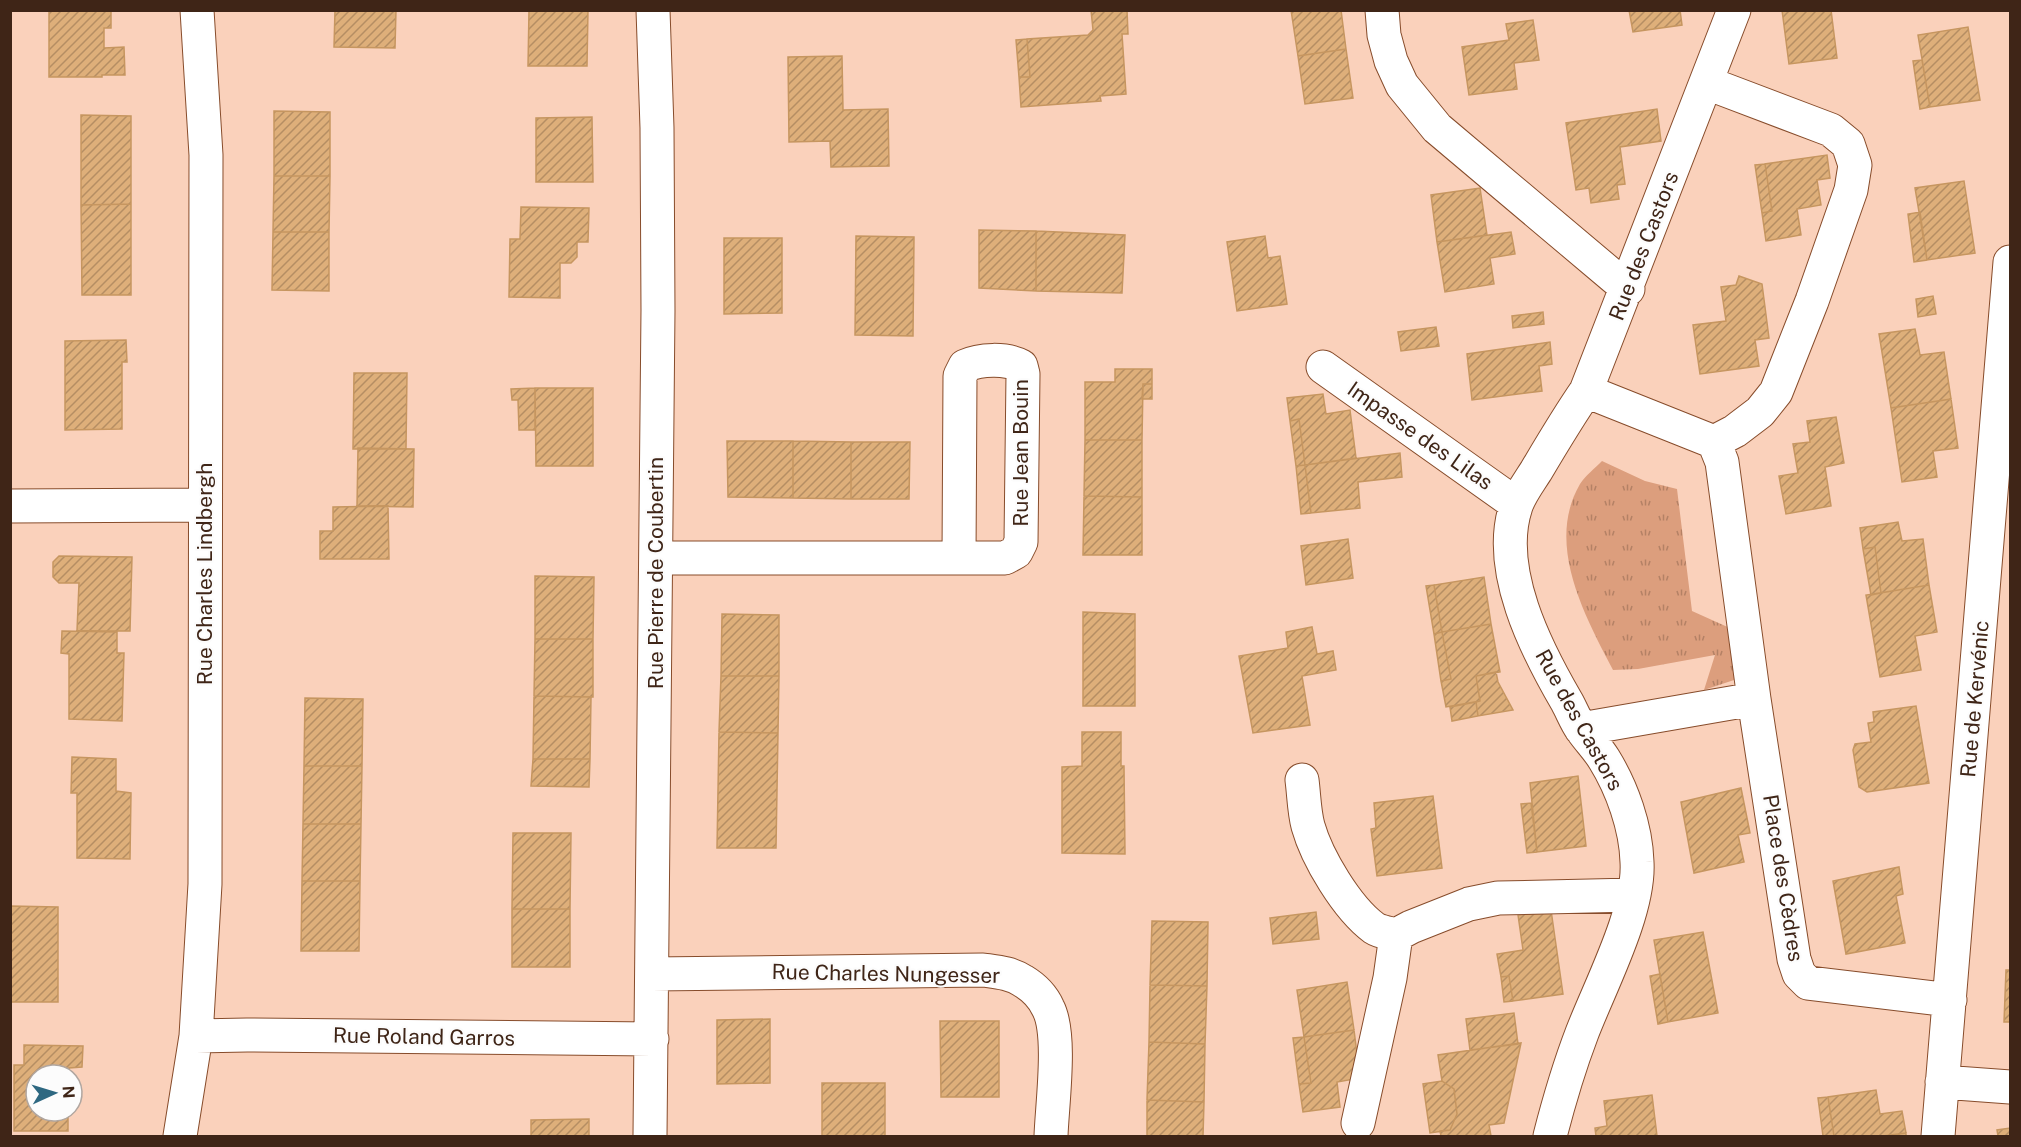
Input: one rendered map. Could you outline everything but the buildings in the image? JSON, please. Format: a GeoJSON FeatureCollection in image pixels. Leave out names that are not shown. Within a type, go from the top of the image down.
{"type":"FeatureCollection","features":[{"type":"Feature","properties":{"kind":"street","name":"Rue Charles Lindbergh"},"geometry":{"type":"LineString","coordinates":[[180,1137],[196,1036],[205,884],[206,155],[197,10]]}},
{"type":"Feature","properties":{"kind":"street","name":"Rue Pierre de Coubertin"},"geometry":{"type":"LineString","coordinates":[[650,1137],[658,310],[657,128],[653,10]]}},
{"type":"Feature","properties":{"kind":"street"},"geometry":{"type":"LineString","coordinates":[[1382,10],[1384,35],[1391,61],[1402,85],[1437,128],[1628,289]]}},
{"type":"Feature","properties":{"kind":"street","name":"Rue des Castors"},"geometry":{"type":"LineString","coordinates":[[1550,1137],[1559,1099],[1619,942],[1634,895],[1637,862],[1632,827],[1617,783],[1604,759],[1581,729],[1551,675],[1524,611],[1510,554],[1510,530],[1516,504],[1564,424],[1587,391],[1734,10]]}},
{"type":"Feature","properties":{"kind":"street"},"geometry":{"type":"LineString","coordinates":[[1587,391],[1714,442],[1735,431],[1760,412],[1776,392],[1812,301],[1851,190],[1855,165],[1848,144],[1831,130],[1707,83]]}},
{"type":"Feature","properties":{"kind":"street","name":"Rue de Kervénic"},"geometry":{"type":"LineString","coordinates":[[1938,1137],[2010,262]]}},
{"type":"Feature","properties":{"kind":"street","name":"Rue Jean Bouin"},"geometry":{"type":"LineString","coordinates":[[656,558],[959,558],[1005,558],[1016,552],[1021,542],[1023,374],[1021,366],[1013,362],[975,361],[965,366],[960,376],[959,558]]}},
{"type":"Feature","properties":{"kind":"street","name":"Impasse des Lilas"},"geometry":{"type":"LineString","coordinates":[[1323,367],[1516,504]]}},
{"type":"Feature","properties":{"kind":"street","name":"Place des Cèdres"},"geometry":{"type":"LineString","coordinates":[[1714,442],[1722,462],[1754,699],[1794,959],[1799,974],[1808,983],[1950,1000]]}},
{"type":"Feature","properties":{"kind":"street"},"geometry":{"type":"LineString","coordinates":[[10,506],[205,505]]}},
{"type":"Feature","properties":{"kind":"street"},"geometry":{"type":"LineString","coordinates":[[1581,729],[1754,699]]}},
{"type":"Feature","properties":{"kind":"street"},"geometry":{"type":"LineString","coordinates":[[1302,780],[1308,825],[1320,860],[1339,889],[1363,918],[1376,929],[1396,935],[1469,904],[1498,898],[1634,895]]}},
{"type":"Feature","properties":{"kind":"street"},"geometry":{"type":"LineString","coordinates":[[1358,1123],[1390,978],[1396,935]]}},
{"type":"Feature","properties":{"kind":"street","name":"Rue Charles Nungesser"},"geometry":{"type":"LineString","coordinates":[[652,974],[983,970],[1006,974],[1022,980],[1038,993],[1049,1009],[1054,1029],[1051,1137]]}},
{"type":"Feature","properties":{"kind":"street","name":"Rue Roland Garros"},"geometry":{"type":"LineString","coordinates":[[196,1036],[652,1039]]}},
{"type":"Feature","properties":{"kind":"street"},"geometry":{"type":"LineString","coordinates":[[1942,1082],[2010,1088]]}},
{"type":"Feature","properties":{"kind":"green space"},"geometry":{"type":"Polygon","coordinates":[[[1602,461],[1645,481],[1677,489],[1692,611],[1732,629],[1740,678],[1704,690],[1715,655],[1638,669],[1613,670],[1581,603],[1568,555],[1566,531],[1570,507],[1580,484],[1602,461]]]}}]}
